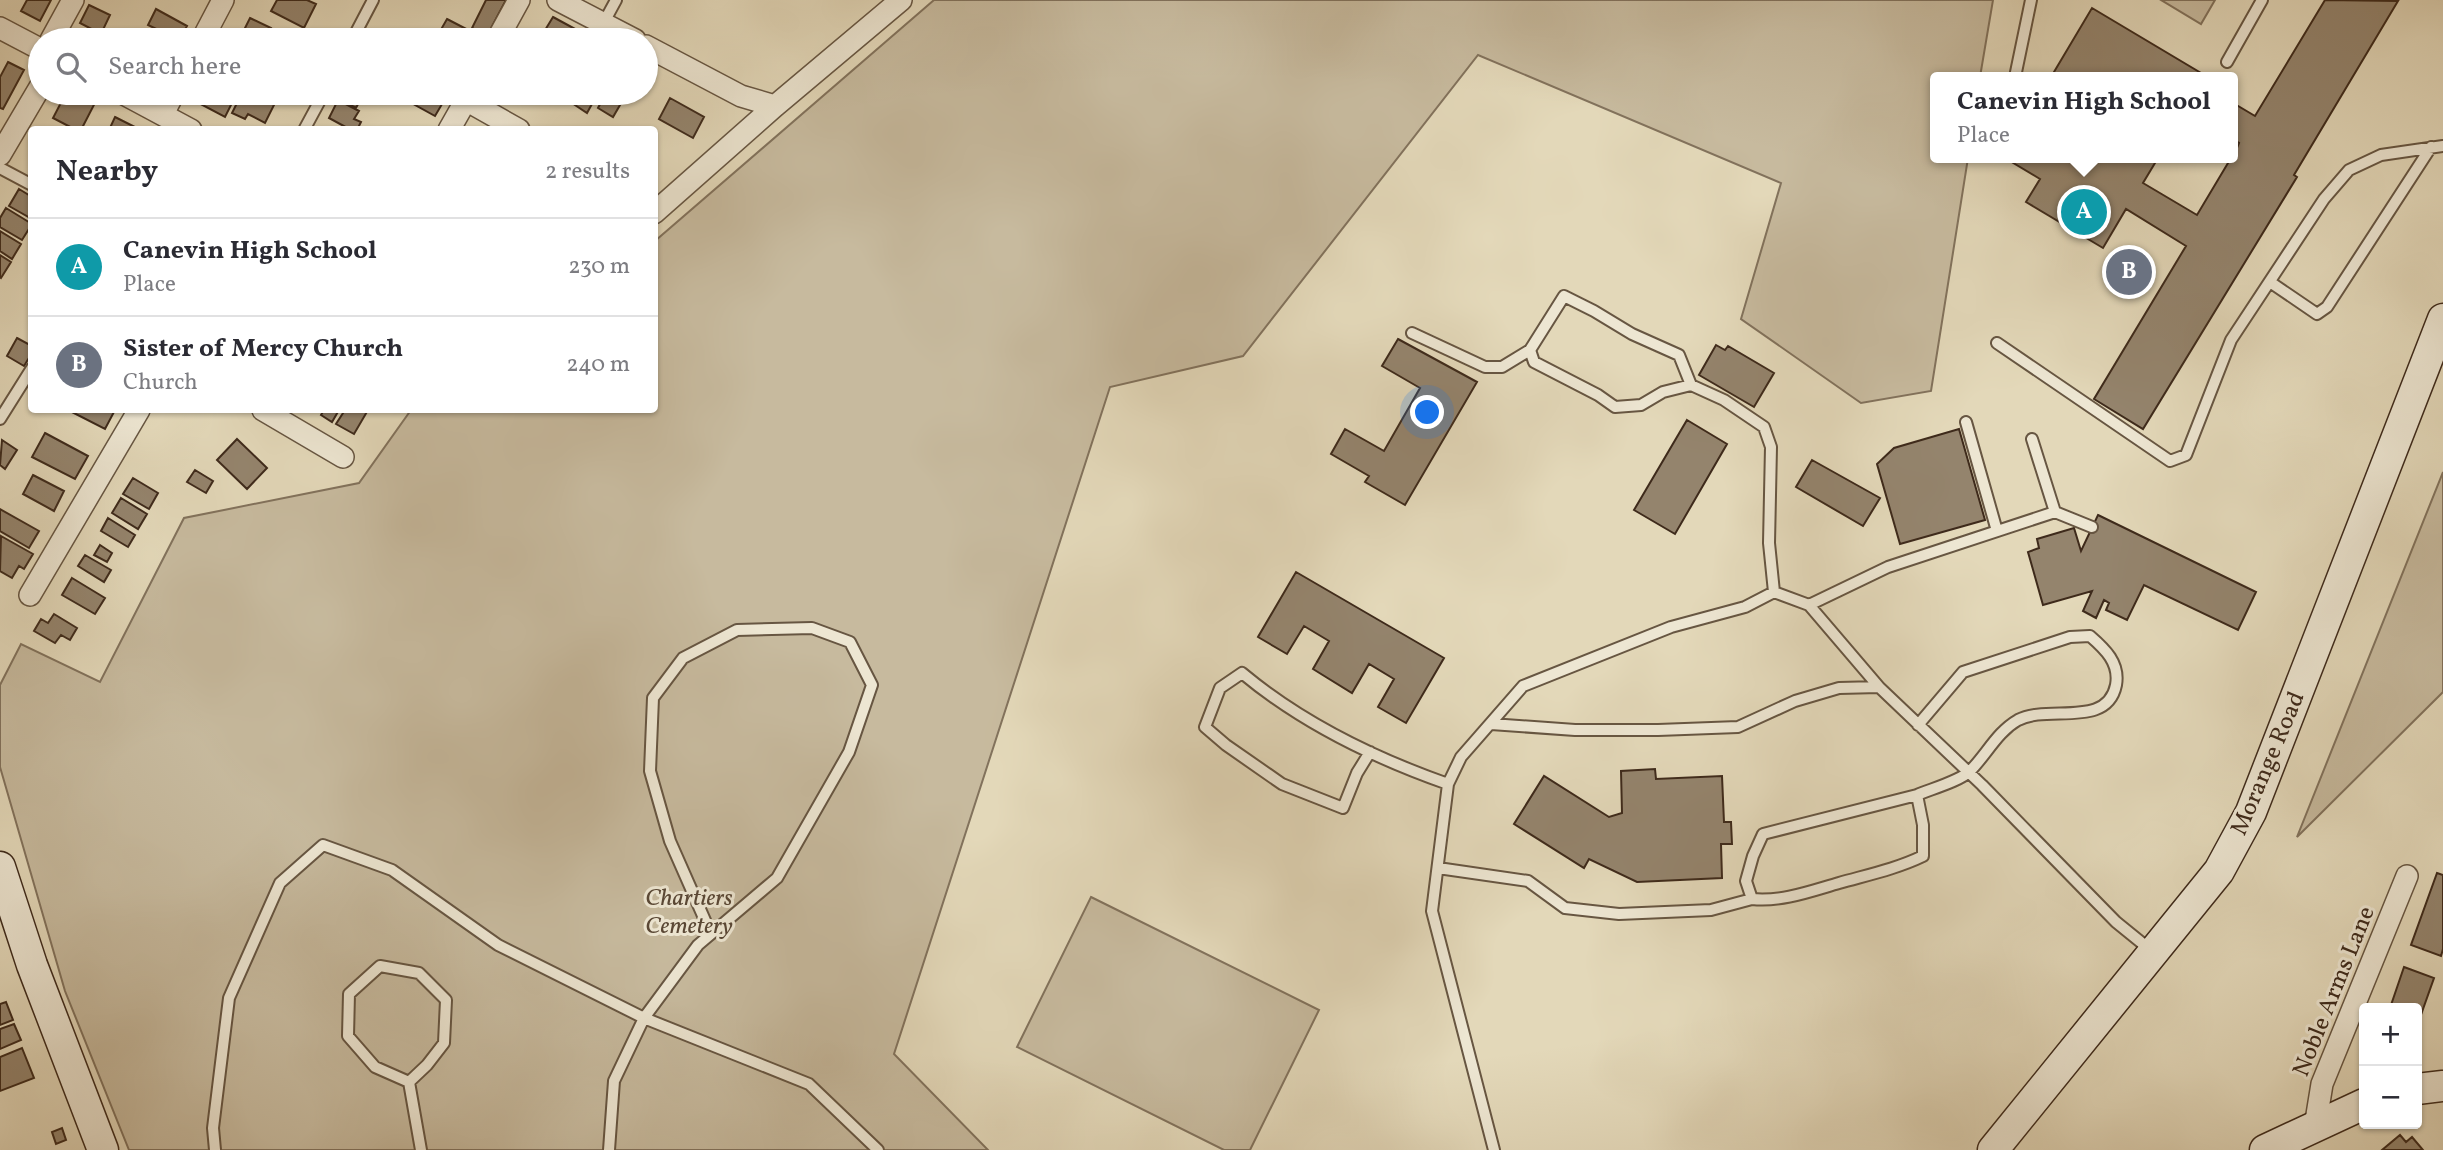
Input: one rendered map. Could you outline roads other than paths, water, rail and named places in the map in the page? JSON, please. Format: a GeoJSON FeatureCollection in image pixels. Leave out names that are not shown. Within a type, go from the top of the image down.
{"type":"FeatureCollection","features":[{"type":"Feature","properties":{"kind":"street"},"geometry":{"type":"LineString","coordinates":[[58,28],[73,0]]}},
{"type":"Feature","properties":{"kind":"street"},"geometry":{"type":"LineString","coordinates":[[208,28],[223,0]]}},
{"type":"Feature","properties":{"kind":"street"},"geometry":{"type":"LineString","coordinates":[[504,28],[519,0]]}},
{"type":"Feature","properties":{"kind":"street"},"geometry":{"type":"LineString","coordinates":[[558,0],[611,28]]}},
{"type":"Feature","properties":{"kind":"street"},"geometry":{"type":"LineString","coordinates":[[658,207],[901,0]]}},
{"type":"Feature","properties":{"kind":"street"},"geometry":{"type":"LineString","coordinates":[[0,28],[28,43]]}},
{"type":"Feature","properties":{"kind":"street"},"geometry":{"type":"LineString","coordinates":[[658,52],[741,96],[775,106]]}},
{"type":"Feature","properties":{"kind":"street"},"geometry":{"type":"LineString","coordinates":[[0,155],[29,105]]}},
{"type":"Feature","properties":{"kind":"street"},"geometry":{"type":"LineString","coordinates":[[145,105],[184,126]]}},
{"type":"Feature","properties":{"kind":"street"},"geometry":{"type":"LineString","coordinates":[[163,114],[168,105]]}},
{"type":"Feature","properties":{"kind":"street"},"geometry":{"type":"LineString","coordinates":[[451,126],[463,105]]}},
{"type":"Feature","properties":{"kind":"street"},"geometry":{"type":"LineString","coordinates":[[482,105],[513,126]]}},
{"type":"Feature","properties":{"kind":"street","name":"Morange Road"},"geometry":{"type":"LineString","coordinates":[[1993,1150],[2219,871],[2251,812],[2443,319]]}},
{"type":"Feature","properties":{"kind":"street"},"geometry":{"type":"LineString","coordinates":[[30,594],[137,413]]}},
{"type":"Feature","properties":{"kind":"street"},"geometry":{"type":"LineString","coordinates":[[268,413],[343,457]]}},
{"type":"Feature","properties":{"kind":"street"},"geometry":{"type":"LineString","coordinates":[[0,867],[32,965],[103,1150]]}},
{"type":"Feature","properties":{"kind":"street","name":"Noble Arms Lane"},"geometry":{"type":"LineString","coordinates":[[2315,1127],[2322,1084],[2407,876]]}},
{"type":"Feature","properties":{"kind":"street"},"geometry":{"type":"LineString","coordinates":[[2422,1088],[2443,1086]]}},
{"type":"Feature","properties":{"kind":"street"},"geometry":{"type":"LineString","coordinates":[[2265,1150],[2359,1106]]}},
{"type":"Feature","properties":{"kind":"lane"},"geometry":{"type":"LineString","coordinates":[[358,28],[373,0]]}},
{"type":"Feature","properties":{"kind":"lane"},"geometry":{"type":"LineString","coordinates":[[603,24],[616,0]]}},
{"type":"Feature","properties":{"kind":"lane"},"geometry":{"type":"LineString","coordinates":[[2016,72],[2031,0]]}},
{"type":"Feature","properties":{"kind":"lane"},"geometry":{"type":"LineString","coordinates":[[2227,62],[2262,0]]}},
{"type":"Feature","properties":{"kind":"lane"},"geometry":{"type":"LineString","coordinates":[[306,126],[318,105]]}},
{"type":"Feature","properties":{"kind":"lane"},"geometry":{"type":"LineString","coordinates":[[1997,343],[2170,461],[2186,455],[2231,340],[2324,199],[2349,170],[2381,155],[2437,146]]}},
{"type":"Feature","properties":{"kind":"lane"},"geometry":{"type":"LineString","coordinates":[[2270,282],[2317,314],[2327,307],[2437,146]]}},
{"type":"Feature","properties":{"kind":"lane"},"geometry":{"type":"LineString","coordinates":[[0,168],[28,183]]}},
{"type":"Feature","properties":{"kind":"lane"},"geometry":{"type":"LineString","coordinates":[[1412,333],[1485,368],[1502,367],[1530,350],[1564,296],[1632,334],[1679,355],[1691,385]]}},
{"type":"Feature","properties":{"kind":"lane"},"geometry":{"type":"LineString","coordinates":[[1530,350],[1534,362],[1598,395],[1615,407],[1641,405],[1663,392],[1691,385],[1724,400],[1764,427],[1771,447],[1769,543],[1774,592]]}},
{"type":"Feature","properties":{"kind":"lane"},"geometry":{"type":"LineString","coordinates":[[0,419],[28,374]]}},
{"type":"Feature","properties":{"kind":"lane"},"geometry":{"type":"LineString","coordinates":[[1966,422],[1997,531]]}},
{"type":"Feature","properties":{"kind":"lane"},"geometry":{"type":"LineString","coordinates":[[2032,439],[2055,512]]}},
{"type":"Feature","properties":{"kind":"lane"},"geometry":{"type":"LineString","coordinates":[[1809,605],[1888,567],[2055,512],[2092,527]]}},
{"type":"Feature","properties":{"kind":"lane"},"geometry":{"type":"LineString","coordinates":[[1493,1150],[1432,911],[1448,785],[1461,757],[1523,686],[1671,627],[1745,607],[1774,592],[1809,605],[1879,687],[2116,922],[2153,953]]}},
{"type":"Feature","properties":{"kind":"lane"},"geometry":{"type":"LineString","coordinates":[[608,1150],[614,1081],[644,1018],[698,945],[711,934],[777,878],[849,752],[872,685],[850,642],[812,628],[737,630],[683,658],[653,698],[650,771],[670,841],[711,934]]}},
{"type":"Feature","properties":{"kind":"lane"},"geometry":{"type":"LineString","coordinates":[[1752,899],[1746,881],[1763,834],[1917,795],[1968,773],[2001,733],[2018,720],[2034,714],[2092,711],[2107,704],[2117,681],[2114,660],[2090,636],[2070,637],[1963,672],[1918,725]]}},
{"type":"Feature","properties":{"kind":"lane"},"geometry":{"type":"LineString","coordinates":[[1370,752],[1357,773],[1343,808],[1282,784],[1205,727],[1220,688],[1242,673],[1273,698],[1329,732],[1370,752],[1397,766],[1448,785]]}},
{"type":"Feature","properties":{"kind":"lane"},"geometry":{"type":"LineString","coordinates":[[1490,724],[1575,730],[1738,727],[1795,701],[1839,688],[1879,687]]}},
{"type":"Feature","properties":{"kind":"lane"},"geometry":{"type":"LineString","coordinates":[[1438,869],[1528,881],[1564,908],[1619,914],[1711,910],[1752,899],[1768,900],[1800,894],[1901,866],[1923,856],[1923,825],[1917,795]]}},
{"type":"Feature","properties":{"kind":"lane"},"geometry":{"type":"LineString","coordinates":[[215,1150],[213,1128],[229,998],[280,883],[323,845],[392,870],[498,946],[644,1018],[809,1084],[878,1150]]}},
{"type":"Feature","properties":{"kind":"lane"},"geometry":{"type":"LineString","coordinates":[[380,966],[419,973],[446,1000],[443,1043],[427,1065],[409,1082],[375,1066],[348,1036],[349,993],[380,966]]}},
{"type":"Feature","properties":{"kind":"lane"},"geometry":{"type":"LineString","coordinates":[[409,1082],[421,1150]]}},
{"type":"Feature","properties":{"kind":"place","name":"Canevin High School"},"geometry":{"type":"Point","coordinates":[2084,212]}},
{"type":"Feature","properties":{"kind":"place","name":"Sister of Mercy Church"},"geometry":{"type":"Point","coordinates":[2129,272]}},
{"type":"Feature","properties":{"kind":"park label","name":"Chartiers Cemetery"},"geometry":{"type":"Point","coordinates":[689,911]}}]}
